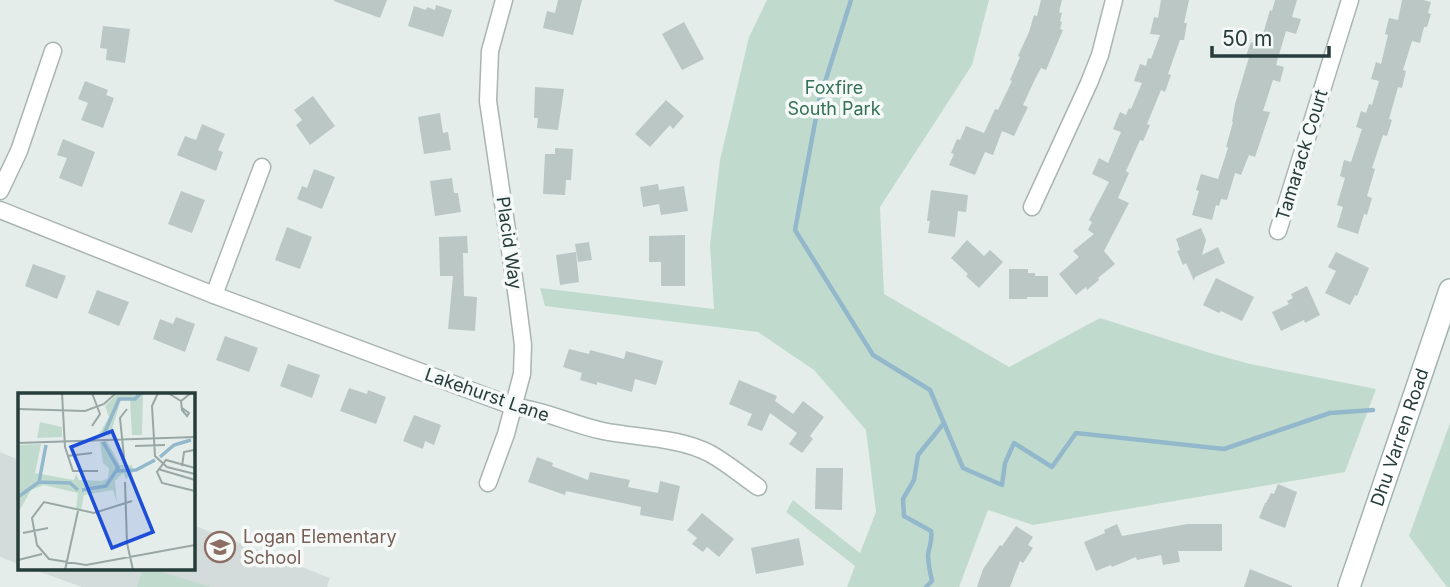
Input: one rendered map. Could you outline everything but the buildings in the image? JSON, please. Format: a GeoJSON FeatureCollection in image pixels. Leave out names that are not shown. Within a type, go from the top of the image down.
{"type":"FeatureCollection","features":[{"type":"Feature","properties":{"kind":"main road","name":"Dhu Varren Road"},"geometry":{"type":"LineString","coordinates":[[1349,587],[1450,290]]}},
{"type":"Feature","properties":{"kind":"street","name":"Placid Way"},"geometry":{"type":"LineString","coordinates":[[488,483],[515,407],[522,374],[523,345],[488,101],[489,51],[504,0]]}},
{"type":"Feature","properties":{"kind":"street"},"geometry":{"type":"LineString","coordinates":[[1032,207],[1096,64],[1114,0]]}},
{"type":"Feature","properties":{"kind":"street","name":"Tamarack Court"},"geometry":{"type":"LineString","coordinates":[[1278,231],[1350,0]]}},
{"type":"Feature","properties":{"kind":"street"},"geometry":{"type":"LineString","coordinates":[[0,191],[19,151],[52,51]]}},
{"type":"Feature","properties":{"kind":"street"},"geometry":{"type":"LineString","coordinates":[[214,295],[262,167]]}},
{"type":"Feature","properties":{"kind":"street","name":"Lakehurst Lane"},"geometry":{"type":"LineString","coordinates":[[0,210],[214,295],[515,407],[531,409],[603,431],[687,445],[709,454],[758,487]]}},
{"type":"Feature","properties":{"kind":"shaded area"},"geometry":{"type":"Polygon","coordinates":[[[0,452],[18,460],[18,564],[0,557],[0,452]]]}},
{"type":"Feature","properties":{"kind":"shaded area","name":"Logan Elementary School"},"geometry":{"type":"Polygon","coordinates":[[[194,525],[330,578],[327,587],[82,587],[35,570],[194,570],[194,525]]]}},
{"type":"Feature","properties":{"kind":"green space","name":"Foxfire South Park"},"geometry":{"type":"Polygon","coordinates":[[[767,0],[989,0],[972,65],[880,207],[884,294],[1009,367],[1100,318],[1250,364],[1376,389],[1345,472],[1033,525],[988,510],[959,587],[847,587],[855,566],[786,512],[793,500],[860,553],[876,512],[866,430],[814,370],[758,332],[545,306],[540,288],[714,309],[710,245],[720,160],[749,37],[767,0]]]}},
{"type":"Feature","properties":{"kind":"green space"},"geometry":{"type":"Polygon","coordinates":[[[1450,423],[1450,587],[1447,587],[1409,536],[1450,423]]]}},
{"type":"Feature","properties":{"kind":"green space"},"geometry":{"type":"Polygon","coordinates":[[[142,570],[156,570],[211,587],[137,587],[142,570]]]}},
{"type":"Feature","properties":{"kind":"waterway"},"geometry":{"type":"LineString","coordinates":[[851,0],[819,101],[795,230],[873,355],[930,390],[963,468],[1002,485],[1005,463],[1014,443],[1052,467],[1076,433],[1224,449],[1330,413],[1373,410]]}},
{"type":"Feature","properties":{"kind":"waterway"},"geometry":{"type":"LineString","coordinates":[[926,587],[932,581],[928,555],[931,531],[904,516],[903,499],[914,480],[918,455],[944,423]]}},
{"type":"Feature","properties":{"kind":"place","name":"Logan Elementary School"},"geometry":{"type":"Point","coordinates":[220,547]}}]}
